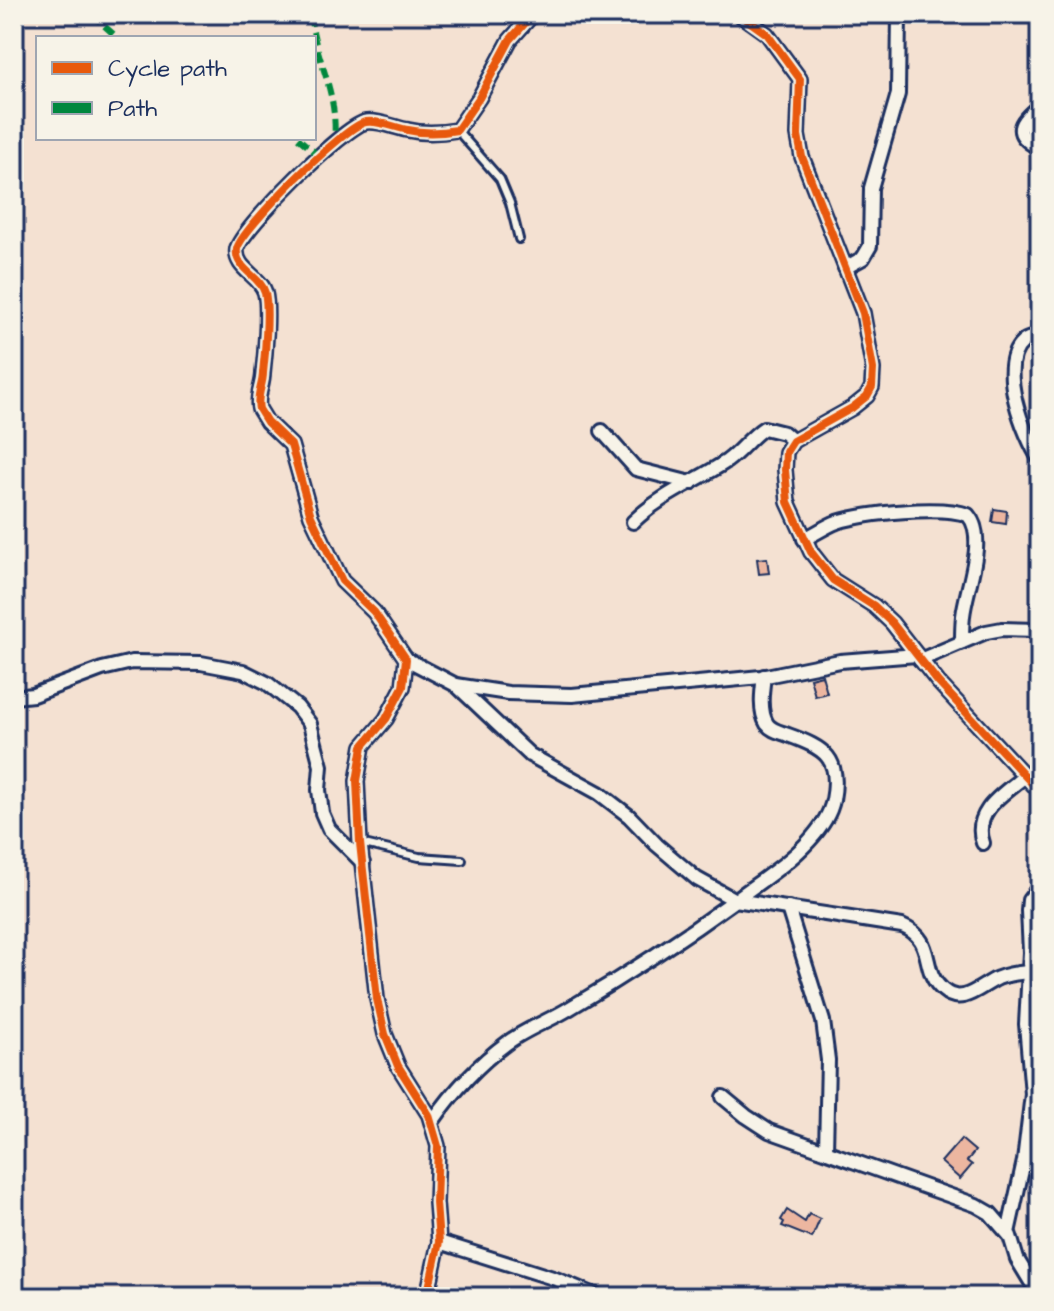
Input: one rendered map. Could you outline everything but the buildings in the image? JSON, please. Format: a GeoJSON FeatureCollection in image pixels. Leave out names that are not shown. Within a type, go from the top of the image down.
{"type":"FeatureCollection","features":[{"type":"Feature","properties":{"kind":"street"},"geometry":{"type":"LineString","coordinates":[[533,14],[510,40],[479,98],[457,130],[437,133],[413,131],[366,122],[349,129],[304,170],[238,245],[240,263],[266,294],[259,409],[267,422],[291,445],[311,516],[342,581],[374,612],[406,659],[456,685],[530,755],[599,793],[629,816],[697,879],[735,900],[902,926],[917,931],[923,940],[937,984],[950,995],[962,998],[1009,974],[1032,981]]}},
{"type":"Feature","properties":{"kind":"street"},"geometry":{"type":"LineString","coordinates":[[739,14],[767,34],[800,79],[798,135],[802,157],[863,313],[873,369],[872,387],[867,396],[852,408],[793,441],[786,452],[788,502],[804,539],[833,580],[874,606],[892,623],[967,715],[1040,792]]}},
{"type":"Feature","properties":{"kind":"street"},"geometry":{"type":"LineString","coordinates":[[845,268],[863,258],[870,246],[871,188],[898,94],[899,14]]}},
{"type":"Feature","properties":{"kind":"street"},"geometry":{"type":"LineString","coordinates":[[1040,105],[1023,120],[1020,127],[1025,141],[1040,149]]}},
{"type":"Feature","properties":{"kind":"street"},"geometry":{"type":"LineString","coordinates":[[1040,336],[1024,340],[1016,351],[1013,372],[1014,404],[1031,447],[1040,460]]}},
{"type":"Feature","properties":{"kind":"street"},"geometry":{"type":"LineString","coordinates":[[633,522],[656,501],[730,459],[764,428],[784,433],[793,441]]}},
{"type":"Feature","properties":{"kind":"street"},"geometry":{"type":"LineString","coordinates":[[602,431],[636,469],[691,483]]}},
{"type":"Feature","properties":{"kind":"street"},"geometry":{"type":"LineString","coordinates":[[804,539],[836,522],[894,513],[953,510],[968,515],[976,529],[976,551],[963,616],[962,642]]}},
{"type":"Feature","properties":{"kind":"street"},"geometry":{"type":"LineString","coordinates":[[456,685],[519,694],[572,695],[764,676],[840,661],[919,657],[986,632],[1002,629],[1040,630]]}},
{"type":"Feature","properties":{"kind":"street"},"geometry":{"type":"LineString","coordinates":[[406,659],[403,687],[395,706],[363,746],[359,763],[360,843],[377,999],[385,1034],[398,1066],[432,1122],[438,1146],[436,1203],[439,1242],[427,1297]]}},
{"type":"Feature","properties":{"kind":"street"},"geometry":{"type":"LineString","coordinates":[[14,697],[33,695],[102,669],[132,662],[201,663],[243,671],[277,691],[297,707],[310,724],[321,766],[319,790],[322,813],[329,829],[363,863]]}},
{"type":"Feature","properties":{"kind":"street"},"geometry":{"type":"LineString","coordinates":[[432,1122],[453,1092],[508,1041],[627,974],[692,931],[783,865],[809,842],[824,823],[836,782],[833,765],[828,754],[817,747],[773,730],[767,724],[763,713],[764,676]]}},
{"type":"Feature","properties":{"kind":"street"},"geometry":{"type":"LineString","coordinates":[[983,843],[979,832],[983,815],[1025,776]]}},
{"type":"Feature","properties":{"kind":"street"},"geometry":{"type":"LineString","coordinates":[[1008,1233],[1024,1161],[1032,1094],[1026,1024],[1032,981],[1029,900],[1040,886]]}},
{"type":"Feature","properties":{"kind":"street"},"geometry":{"type":"LineString","coordinates":[[788,908],[823,1021],[828,1060],[826,1151]]}},
{"type":"Feature","properties":{"kind":"street"},"geometry":{"type":"LineString","coordinates":[[723,1097],[769,1131],[976,1205],[990,1213],[1008,1233],[1017,1259],[1040,1297]]}},
{"type":"Feature","properties":{"kind":"street"},"geometry":{"type":"LineString","coordinates":[[439,1242],[556,1279],[600,1297]]}},
{"type":"Feature","properties":{"kind":"lane"},"geometry":{"type":"LineString","coordinates":[[457,130],[500,179],[519,239]]}},
{"type":"Feature","properties":{"kind":"lane"},"geometry":{"type":"LineString","coordinates":[[360,843],[419,857],[462,860]]}},
{"type":"Feature","properties":{"kind":"marked path"},"geometry":{"type":"LineString","coordinates":[[91,14],[116,36]]}},
{"type":"Feature","properties":{"kind":"marked path"},"geometry":{"type":"LineString","coordinates":[[310,14],[314,36]]}},
{"type":"Feature","properties":{"kind":"marked path"},"geometry":{"type":"LineString","coordinates":[[316,42],[333,108],[334,143]]}},
{"type":"Feature","properties":{"kind":"marked path"},"geometry":{"type":"LineString","coordinates":[[300,140],[319,156]]}},
{"type":"Feature","properties":{"kind":"cycle path"},"geometry":{"type":"LineString","coordinates":[[427,1297],[439,1242],[436,1203],[438,1146],[429,1115],[398,1066],[385,1034],[377,999],[360,843],[357,781],[363,746],[386,719],[403,687],[406,659],[374,612],[342,581],[311,516],[291,445],[267,422],[259,409],[266,344],[266,300],[263,287],[243,267],[237,249],[274,201],[317,158],[355,127],[371,122],[420,132],[457,130],[479,98],[510,40],[533,14]]}},
{"type":"Feature","properties":{"kind":"cycle path"},"geometry":{"type":"LineString","coordinates":[[739,14],[767,34],[800,79],[798,135],[802,157],[863,313],[873,369],[872,387],[867,396],[852,408],[793,441],[786,452],[788,502],[811,552],[833,580],[874,606],[892,623],[938,682],[1040,792]]}}]}
